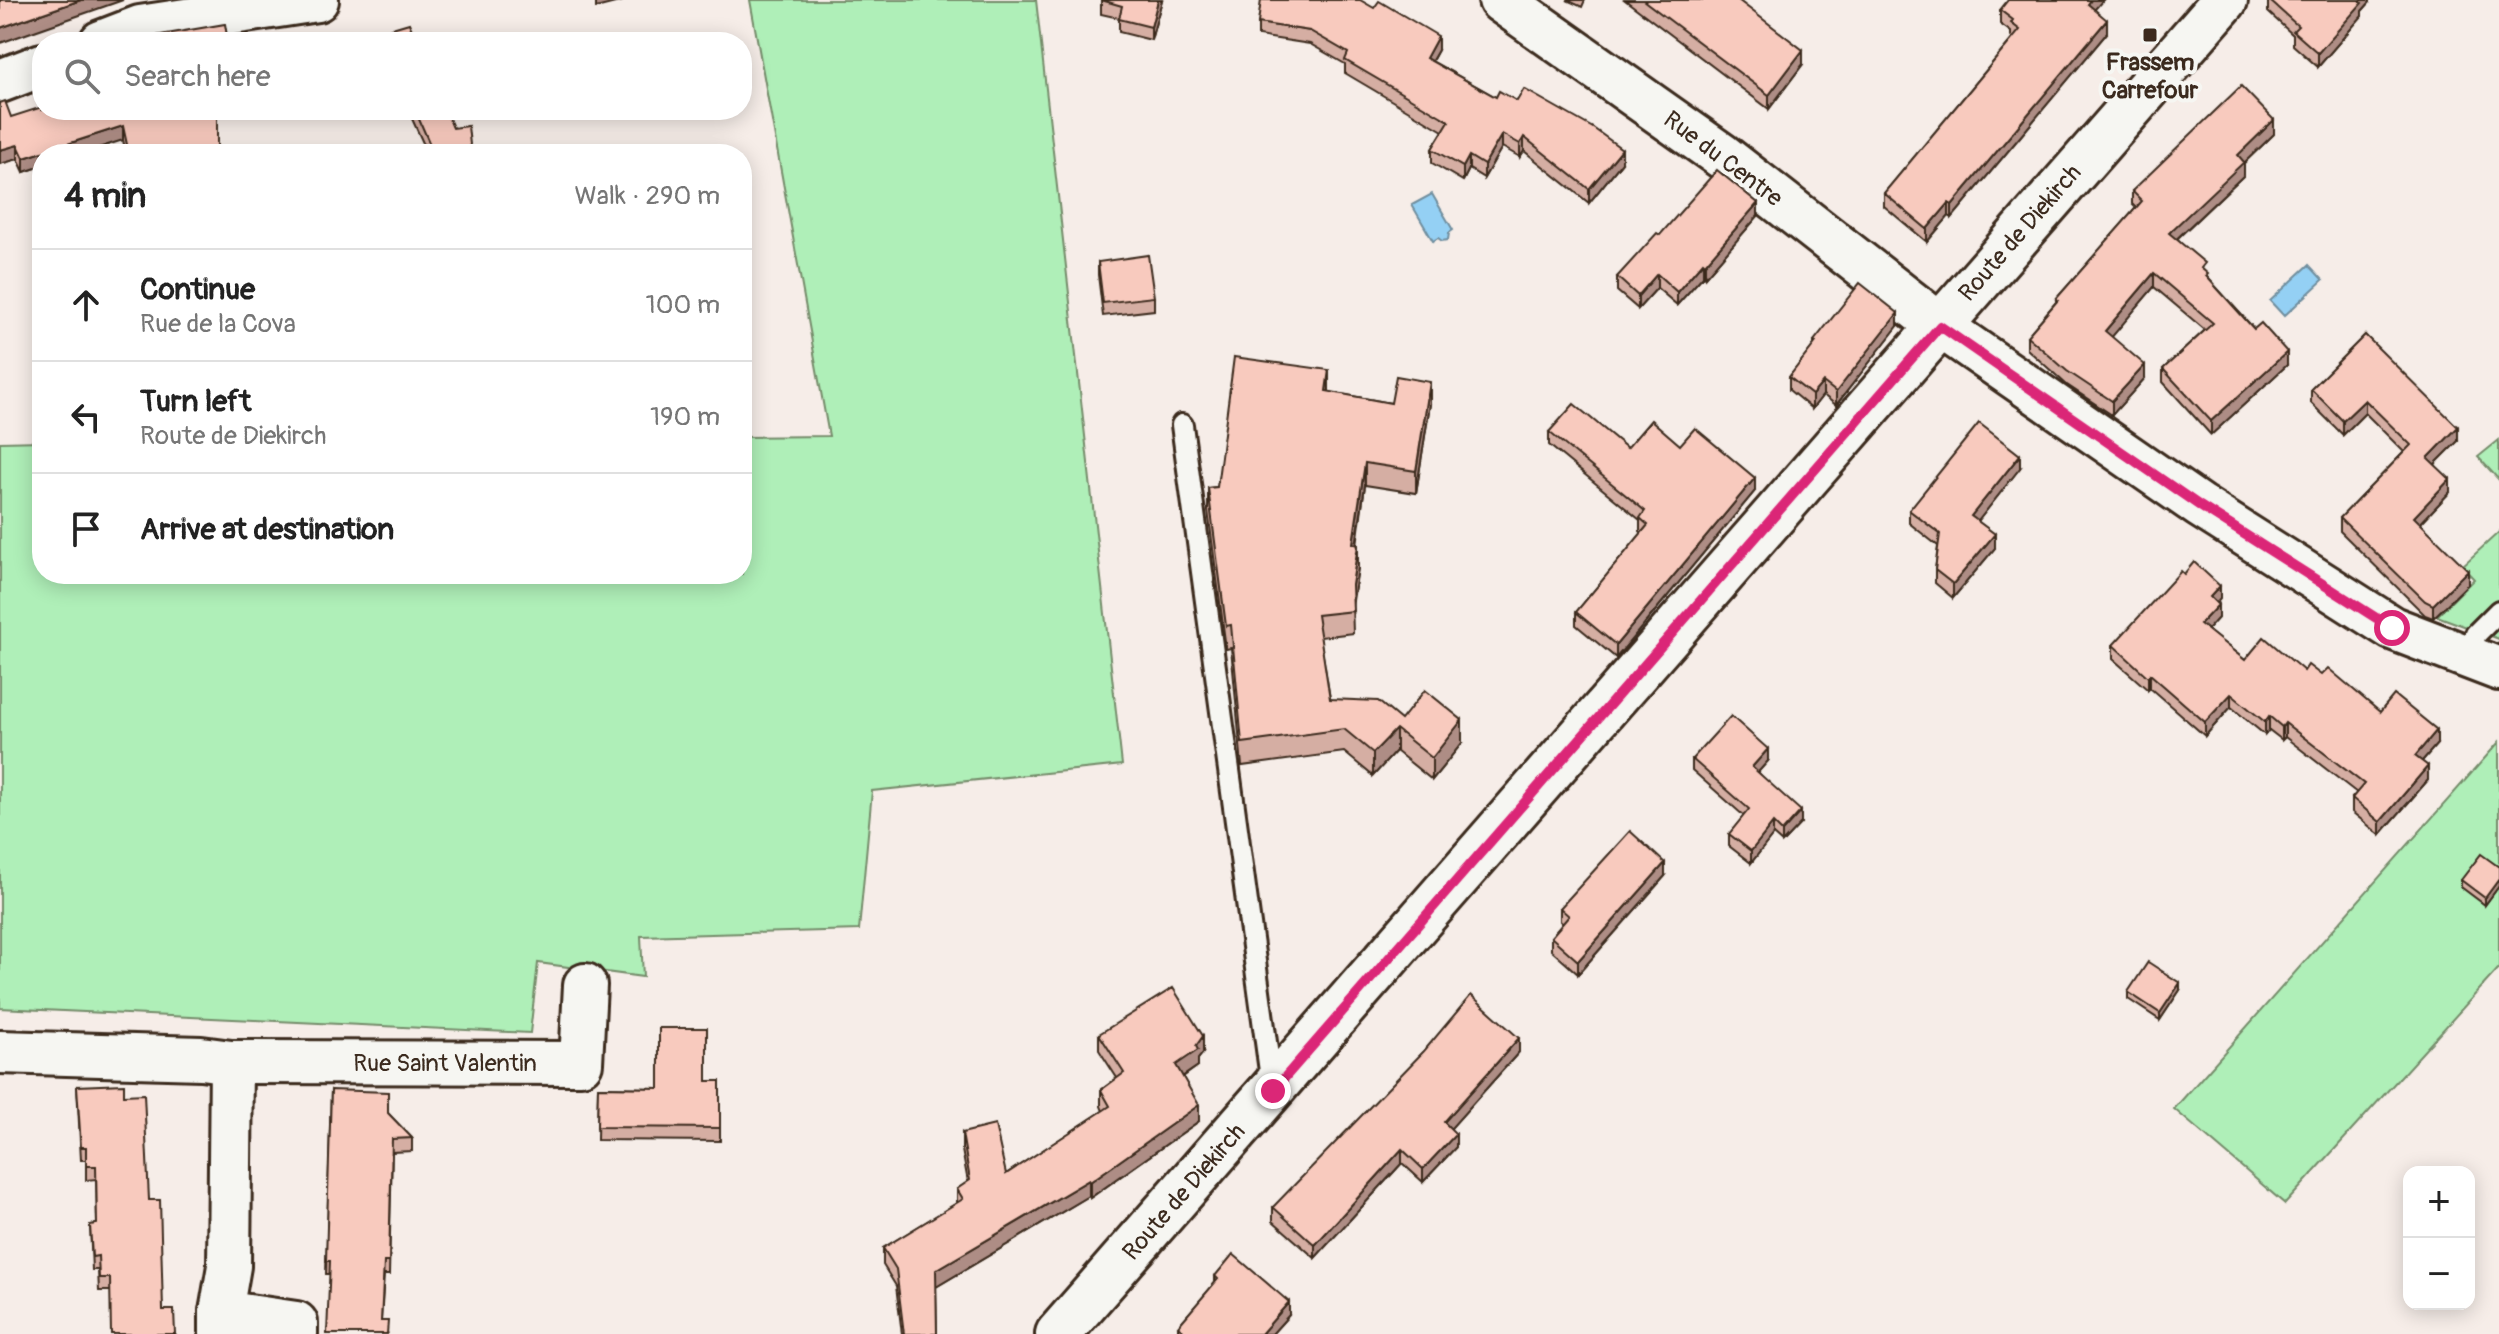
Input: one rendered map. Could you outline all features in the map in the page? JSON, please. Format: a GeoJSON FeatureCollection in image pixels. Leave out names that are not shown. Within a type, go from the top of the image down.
{"type":"FeatureCollection","features":[{"type":"Feature","properties":{"kind":"main road","name":"Rue du Centre"},"geometry":{"type":"LineString","coordinates":[[1501,0],[1722,156],[1940,326]]}},
{"type":"Feature","properties":{"kind":"main road","name":"Route de Diekirch"},"geometry":{"type":"LineString","coordinates":[[1058,1334],[2225,0]]}},
{"type":"Feature","properties":{"kind":"street"},"geometry":{"type":"LineString","coordinates":[[127,32],[140,27],[317,0]]}},
{"type":"Feature","properties":{"kind":"street"},"geometry":{"type":"LineString","coordinates":[[0,81],[32,69]]}},
{"type":"Feature","properties":{"kind":"street"},"geometry":{"type":"LineString","coordinates":[[1940,326],[2200,506],[2392,628],[2483,663]]}},
{"type":"Feature","properties":{"kind":"street","name":"Rue Saint Valentin"},"geometry":{"type":"LineString","coordinates":[[0,1052],[201,1058],[231,1062],[581,1063],[585,985]]}},
{"type":"Feature","properties":{"kind":"street"},"geometry":{"type":"LineString","coordinates":[[231,1062],[229,1266],[221,1323],[296,1323],[296,1334]]}},
{"type":"Feature","properties":{"kind":"lane"},"geometry":{"type":"LineString","coordinates":[[1182,425],[1273,1091]]}},
{"type":"Feature","properties":{"kind":"lane"},"geometry":{"type":"LineString","coordinates":[[2483,663],[2476,634],[2499,611]]}},
{"type":"Feature","properties":{"kind":"green space"},"geometry":{"type":"Polygon","coordinates":[[[750,0],[1036,0],[1122,765],[872,791],[859,930],[641,936],[643,977],[538,963],[530,1033],[0,1008],[0,442],[32,441],[32,584],[752,584],[752,437],[829,436],[750,0]]]}},
{"type":"Feature","properties":{"kind":"green space"},"geometry":{"type":"Polygon","coordinates":[[[2499,440],[2499,480],[2478,457],[2499,440]]]}},
{"type":"Feature","properties":{"kind":"green space"},"geometry":{"type":"Polygon","coordinates":[[[2499,532],[2499,639],[2437,616],[2474,579],[2462,566],[2499,532]]]}},
{"type":"Feature","properties":{"kind":"green space"},"geometry":{"type":"Polygon","coordinates":[[[2499,742],[2499,968],[2285,1204],[2174,1109],[2499,742]]]}},
{"type":"Feature","properties":{"kind":"water"},"geometry":{"type":"Polygon","coordinates":[[[1432,194],[1453,230],[1448,240],[1438,238],[1433,241],[1412,205],[1432,194]]]}},
{"type":"Feature","properties":{"kind":"water"},"geometry":{"type":"Polygon","coordinates":[[[2309,265],[2323,280],[2284,316],[2270,301],[2309,265]]]}},
{"type":"Feature","properties":{"kind":"building"},"geometry":{"type":"Polygon","coordinates":[[[0,0],[81,0],[0,28],[0,0]]]}},
{"type":"Feature","properties":{"kind":"building"},"geometry":{"type":"Polygon","coordinates":[[[1101,0],[1158,0],[1151,27],[1119,19],[1122,6],[1101,0]]]}},
{"type":"Feature","properties":{"kind":"building"},"geometry":{"type":"Polygon","coordinates":[[[1261,0],[1360,0],[1374,8],[1379,1],[1438,36],[1426,58],[1496,97],[1499,91],[1517,101],[1524,89],[1593,128],[1622,149],[1589,189],[1524,137],[1520,144],[1502,134],[1484,165],[1469,156],[1463,167],[1432,149],[1449,121],[1345,60],[1348,53],[1310,31],[1258,23],[1261,0]]]}},
{"type":"Feature","properties":{"kind":"building"},"geometry":{"type":"Polygon","coordinates":[[[1643,0],[1738,0],[1803,50],[1769,95],[1643,0]]]}},
{"type":"Feature","properties":{"kind":"building"},"geometry":{"type":"Polygon","coordinates":[[[2008,0],[2091,0],[2088,4],[2107,20],[1952,205],[1949,203],[1927,229],[1884,193],[2020,30],[2000,10],[2008,0]]]}},
{"type":"Feature","properties":{"kind":"building"},"geometry":{"type":"Polygon","coordinates":[[[2269,0],[2360,0],[2362,3],[2318,53],[2293,31],[2298,26],[2269,0]]]}},
{"type":"Feature","properties":{"kind":"building"},"geometry":{"type":"Polygon","coordinates":[[[409,23],[413,32],[379,32],[409,23]]]}},
{"type":"Feature","properties":{"kind":"building"},"geometry":{"type":"Polygon","coordinates":[[[225,24],[226,32],[178,32],[225,24]]]}},
{"type":"Feature","properties":{"kind":"building"},"geometry":{"type":"Polygon","coordinates":[[[2241,86],[2274,120],[2238,155],[2244,162],[2169,233],[2205,263],[2201,268],[2208,274],[2206,276],[2254,329],[2261,323],[2287,352],[2211,421],[2163,369],[2213,323],[2154,273],[2105,331],[2145,365],[2112,401],[2067,371],[2027,336],[2142,201],[2132,191],[2241,86]]]}},
{"type":"Feature","properties":{"kind":"building"},"geometry":{"type":"Polygon","coordinates":[[[5,101],[11,117],[32,110],[32,120],[217,120],[217,144],[127,144],[123,126],[67,144],[32,144],[32,155],[24,158],[18,145],[0,150],[0,103],[5,101]]]}},
{"type":"Feature","properties":{"kind":"building"},"geometry":{"type":"Polygon","coordinates":[[[419,120],[449,120],[453,128],[468,126],[470,144],[430,144],[419,120]]]}},
{"type":"Feature","properties":{"kind":"building"},"geometry":{"type":"Polygon","coordinates":[[[1717,170],[1758,203],[1677,292],[1657,274],[1638,296],[1617,277],[1657,233],[1660,235],[1717,170]]]}},
{"type":"Feature","properties":{"kind":"building"},"geometry":{"type":"Polygon","coordinates":[[[1148,255],[1154,297],[1103,303],[1098,262],[1148,255]]]}},
{"type":"Feature","properties":{"kind":"building"},"geometry":{"type":"Polygon","coordinates":[[[1860,283],[1898,313],[1836,392],[1823,382],[1812,395],[1789,377],[1860,283]]]}},
{"type":"Feature","properties":{"kind":"building"},"geometry":{"type":"Polygon","coordinates":[[[2365,335],[2458,427],[2428,458],[2450,479],[2414,517],[2468,570],[2433,605],[2425,601],[2340,518],[2411,445],[2365,400],[2343,421],[2311,389],[2365,335]]]}},
{"type":"Feature","properties":{"kind":"building"},"geometry":{"type":"Polygon","coordinates":[[[1234,357],[1329,370],[1326,391],[1391,403],[1396,376],[1430,382],[1416,471],[1365,463],[1353,543],[1358,545],[1352,585],[1353,611],[1317,615],[1330,699],[1378,701],[1401,720],[1425,690],[1462,720],[1432,758],[1396,729],[1373,753],[1344,729],[1242,743],[1231,625],[1226,626],[1208,488],[1217,487],[1234,357]]]}},
{"type":"Feature","properties":{"kind":"building"},"geometry":{"type":"Polygon","coordinates":[[[1574,404],[1627,448],[1651,420],[1680,445],[1695,428],[1755,478],[1616,645],[1576,612],[1648,525],[1640,518],[1645,511],[1549,432],[1574,404]]]}},
{"type":"Feature","properties":{"kind":"building"},"geometry":{"type":"Polygon","coordinates":[[[1979,423],[2020,455],[1971,516],[1995,534],[1953,584],[1935,570],[1940,534],[1909,510],[1979,423]]]}},
{"type":"Feature","properties":{"kind":"building"},"geometry":{"type":"Polygon","coordinates":[[[2194,562],[2220,586],[2210,597],[2218,605],[2200,624],[2245,660],[2264,637],[2304,671],[2308,665],[2321,675],[2328,668],[2380,712],[2394,695],[2437,730],[2415,756],[2428,766],[2380,822],[2352,798],[2364,784],[2285,723],[2282,727],[2269,716],[2265,722],[2231,694],[2205,722],[2113,645],[2181,571],[2184,574],[2194,562]]]}},
{"type":"Feature","properties":{"kind":"building"},"geometry":{"type":"Polygon","coordinates":[[[1731,716],[1768,749],[1752,767],[1801,811],[1782,832],[1773,823],[1751,851],[1729,834],[1749,809],[1692,759],[1731,716]]]}},
{"type":"Feature","properties":{"kind":"building"},"geometry":{"type":"Polygon","coordinates":[[[1630,831],[1665,863],[1578,961],[1551,937],[1569,916],[1560,908],[1630,831]]]}},
{"type":"Feature","properties":{"kind":"building"},"geometry":{"type":"Polygon","coordinates":[[[2481,854],[2499,867],[2499,879],[2485,898],[2461,880],[2481,854]]]}},
{"type":"Feature","properties":{"kind":"building"},"geometry":{"type":"Polygon","coordinates":[[[2148,962],[2180,983],[2160,1013],[2128,992],[2148,962]]]}},
{"type":"Feature","properties":{"kind":"building"},"geometry":{"type":"Polygon","coordinates":[[[1173,988],[1203,1036],[1196,1046],[1198,1050],[1176,1065],[1199,1105],[1090,1182],[936,1270],[937,1334],[904,1334],[896,1269],[883,1248],[963,1199],[957,1189],[970,1180],[962,1133],[995,1125],[1006,1174],[1110,1106],[1101,1090],[1124,1073],[1099,1034],[1173,988]]]}},
{"type":"Feature","properties":{"kind":"building"},"geometry":{"type":"Polygon","coordinates":[[[1471,995],[1519,1038],[1444,1122],[1456,1134],[1423,1169],[1402,1149],[1315,1245],[1273,1207],[1424,1051],[1471,995]]]}},
{"type":"Feature","properties":{"kind":"building"},"geometry":{"type":"Polygon","coordinates":[[[659,1028],[707,1028],[707,1081],[720,1081],[720,1128],[597,1127],[598,1087],[659,1088],[659,1028]]]}},
{"type":"Feature","properties":{"kind":"building"},"geometry":{"type":"Polygon","coordinates":[[[124,1084],[124,1095],[144,1094],[149,1200],[160,1200],[163,1310],[174,1310],[175,1334],[111,1334],[110,1278],[99,1278],[98,1256],[92,1257],[90,1225],[97,1224],[96,1166],[86,1166],[86,1147],[81,1147],[77,1086],[124,1084]]]}},
{"type":"Feature","properties":{"kind":"building"},"geometry":{"type":"Polygon","coordinates":[[[331,1090],[388,1092],[388,1113],[412,1138],[392,1139],[389,1262],[384,1262],[381,1321],[388,1321],[387,1334],[327,1334],[331,1090]]]}},
{"type":"Feature","properties":{"kind":"building"},"geometry":{"type":"Polygon","coordinates":[[[1233,1254],[1289,1302],[1261,1334],[1187,1334],[1178,1326],[1218,1279],[1215,1276],[1233,1254]]]}},
{"type":"Feature","properties":{"kind":"place","name":"Frassem Carrefour"},"geometry":{"type":"Point","coordinates":[2150,35]}},
{"type":"Feature","properties":{"kind":"route"},"geometry":{"type":"LineString","coordinates":[[1273,1091],[1940,326],[2200,506],[2392,628]]}}]}
